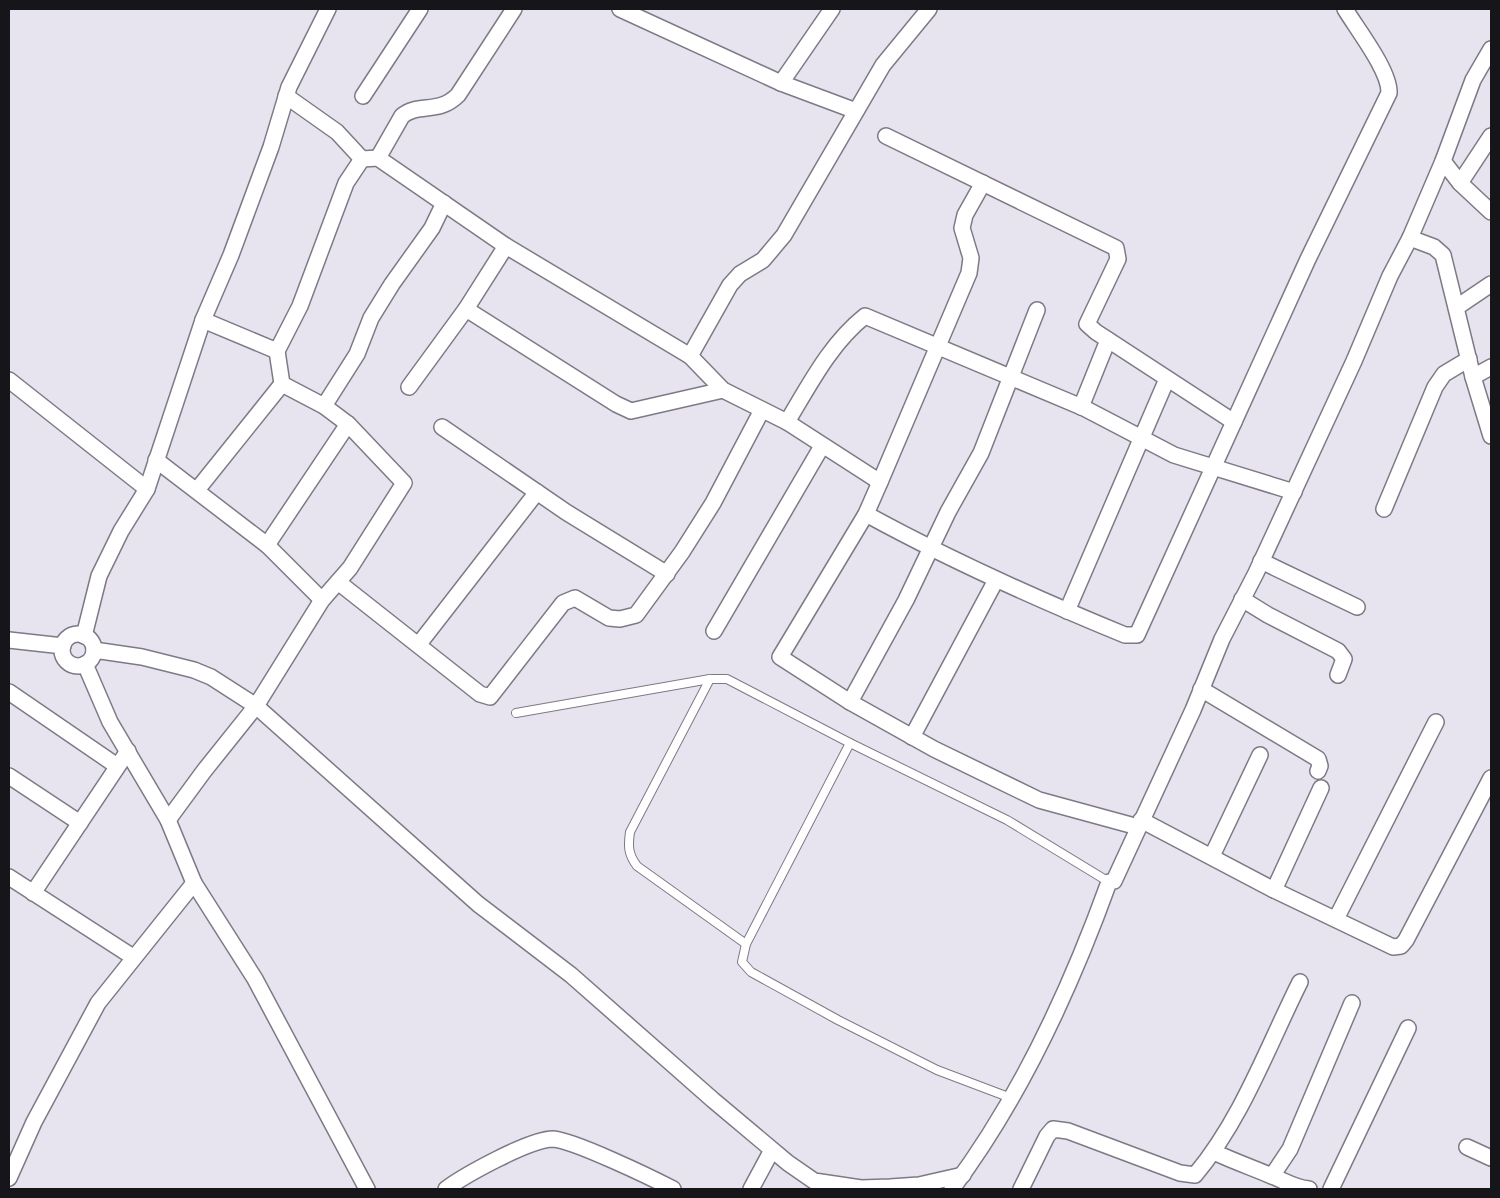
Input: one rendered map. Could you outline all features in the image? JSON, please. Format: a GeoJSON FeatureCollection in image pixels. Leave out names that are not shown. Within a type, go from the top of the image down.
{"type":"FeatureCollection","features":[{"type":"Feature","properties":{"kind":"street"},"geometry":{"type":"LineString","coordinates":[[84,636],[100,576],[121,531],[147,489],[203,320],[231,255],[271,147],[286,96],[328,9]]}},
{"type":"Feature","properties":{"kind":"street"},"geometry":{"type":"LineString","coordinates":[[363,96],[420,9]]}},
{"type":"Feature","properties":{"kind":"street"},"geometry":{"type":"LineString","coordinates":[[378,158],[402,116],[412,110],[441,107],[449,104],[458,95],[514,9]]}},
{"type":"Feature","properties":{"kind":"street"},"geometry":{"type":"LineString","coordinates":[[620,9],[781,82],[856,111]]}},
{"type":"Feature","properties":{"kind":"street"},"geometry":{"type":"LineString","coordinates":[[781,82],[832,9]]}},
{"type":"Feature","properties":{"kind":"street"},"geometry":{"type":"LineString","coordinates":[[690,356],[730,285],[740,274],[768,255],[784,235],[892,52],[929,9]]}},
{"type":"Feature","properties":{"kind":"street"},"geometry":{"type":"LineString","coordinates":[[866,514],[931,550],[996,580],[1125,635],[1137,635],[1308,259],[1389,93],[1389,85],[1382,70],[1345,9]]}},
{"type":"Feature","properties":{"kind":"street"},"geometry":{"type":"LineString","coordinates":[[952,1189],[985,1144],[1029,1067],[1087,942],[1108,882],[1114,881],[1222,639],[1294,492],[1390,276],[1410,238],[1443,161],[1473,80],[1491,49]]}},
{"type":"Feature","properties":{"kind":"street"},"geometry":{"type":"LineString","coordinates":[[286,96],[337,132],[362,158],[378,158],[506,246],[690,356],[723,390],[787,422],[880,482]]}},
{"type":"Feature","properties":{"kind":"street"},"geometry":{"type":"LineString","coordinates":[[886,136],[1116,248],[1118,259],[1087,324],[1108,340],[1234,422]]}},
{"type":"Feature","properties":{"kind":"street"},"geometry":{"type":"LineString","coordinates":[[1460,183],[1491,136]]}},
{"type":"Feature","properties":{"kind":"street"},"geometry":{"type":"LineString","coordinates":[[197,490],[282,384],[277,351],[300,306],[346,182],[362,158]]}},
{"type":"Feature","properties":{"kind":"street"},"geometry":{"type":"LineString","coordinates":[[1443,161],[1460,183],[1491,212]]}},
{"type":"Feature","properties":{"kind":"street"},"geometry":{"type":"LineString","coordinates":[[983,183],[965,215],[962,228],[971,258],[969,273],[880,482],[866,514],[780,657],[850,702],[912,737],[1039,800],[1140,823],[1212,856],[1274,890],[1393,947],[1401,946],[1491,778]]}},
{"type":"Feature","properties":{"kind":"street"},"geometry":{"type":"LineString","coordinates":[[324,406],[357,354],[371,318],[392,284],[432,228],[444,203]]}},
{"type":"Feature","properties":{"kind":"street"},"geometry":{"type":"LineString","coordinates":[[1410,238],[1434,247],[1443,255],[1473,377],[1491,436]]}},
{"type":"Feature","properties":{"kind":"street"},"geometry":{"type":"LineString","coordinates":[[409,387],[466,309],[506,246]]}},
{"type":"Feature","properties":{"kind":"street"},"geometry":{"type":"LineString","coordinates":[[1457,308],[1491,284]]}},
{"type":"Feature","properties":{"kind":"street"},"geometry":{"type":"LineString","coordinates":[[466,309],[616,404],[631,411],[723,390]]}},
{"type":"Feature","properties":{"kind":"street"},"geometry":{"type":"LineString","coordinates":[[850,702],[931,550],[948,512],[981,453],[1038,310]]}},
{"type":"Feature","properties":{"kind":"street"},"geometry":{"type":"LineString","coordinates":[[787,422],[822,365],[849,329],[865,316],[1081,407],[1174,455],[1294,492]]}},
{"type":"Feature","properties":{"kind":"street"},"geometry":{"type":"LineString","coordinates":[[203,320],[277,351]]}},
{"type":"Feature","properties":{"kind":"street"},"geometry":{"type":"LineString","coordinates":[[1081,407],[1108,340]]}},
{"type":"Feature","properties":{"kind":"street"},"geometry":{"type":"LineString","coordinates":[[1384,509],[1435,387],[1444,374],[1469,359]]}},
{"type":"Feature","properties":{"kind":"street"},"geometry":{"type":"LineString","coordinates":[[1473,377],[1491,367]]}},
{"type":"Feature","properties":{"kind":"street"},"geometry":{"type":"LineString","coordinates":[[1067,611],[1167,379]]}},
{"type":"Feature","properties":{"kind":"street"},"geometry":{"type":"LineString","coordinates":[[9,380],[147,489]]}},
{"type":"Feature","properties":{"kind":"street"},"geometry":{"type":"LineString","coordinates":[[168,820],[256,706],[322,600],[350,568],[404,483],[348,424],[324,406],[282,384]]}},
{"type":"Feature","properties":{"kind":"street"},"geometry":{"type":"LineString","coordinates":[[338,582],[480,694],[490,697],[563,603],[575,598],[609,618],[620,619],[636,615],[667,574],[713,503],[762,410]]}},
{"type":"Feature","properties":{"kind":"street"},"geometry":{"type":"LineString","coordinates":[[267,545],[348,424]]}},
{"type":"Feature","properties":{"kind":"street"},"geometry":{"type":"LineString","coordinates":[[442,427],[537,492],[667,574]]}},
{"type":"Feature","properties":{"kind":"street"},"geometry":{"type":"LineString","coordinates":[[714,631],[822,446]]}},
{"type":"Feature","properties":{"kind":"street"},"geometry":{"type":"LineString","coordinates":[[156,460],[267,545],[322,600]]}},
{"type":"Feature","properties":{"kind":"street"},"geometry":{"type":"LineString","coordinates":[[419,644],[537,492]]}},
{"type":"Feature","properties":{"kind":"street"},"geometry":{"type":"LineString","coordinates":[[1261,561],[1357,607]]}},
{"type":"Feature","properties":{"kind":"street"},"geometry":{"type":"LineString","coordinates":[[912,737],[996,580]]}},
{"type":"Feature","properties":{"kind":"street"},"geometry":{"type":"LineString","coordinates":[[1242,599],[1268,615],[1338,651],[1344,659],[1338,675]]}},
{"type":"Feature","properties":{"kind":"street"},"geometry":{"type":"LineString","coordinates":[[71,636],[84,636],[91,641],[94,650],[92,658],[85,664],[70,664],[64,656],[63,646],[71,636]]}},
{"type":"Feature","properties":{"kind":"street"},"geometry":{"type":"LineString","coordinates":[[9,640],[63,646]]}},
{"type":"Feature","properties":{"kind":"street"},"geometry":{"type":"LineString","coordinates":[[94,650],[142,657],[194,670],[211,677],[256,706],[478,904],[570,975],[772,1150],[819,1185],[861,1188],[919,1185],[963,1175]]}},
{"type":"Feature","properties":{"kind":"street"},"geometry":{"type":"LineString","coordinates":[[85,664],[110,722],[168,820],[194,883],[256,978],[367,1189]]}},
{"type":"Feature","properties":{"kind":"street"},"geometry":{"type":"LineString","coordinates":[[1201,689],[1318,759],[1320,766],[1318,771]]}},
{"type":"Feature","properties":{"kind":"street"},"geometry":{"type":"LineString","coordinates":[[9,692],[117,766]]}},
{"type":"Feature","properties":{"kind":"street"},"geometry":{"type":"LineString","coordinates":[[1336,919],[1436,722]]}},
{"type":"Feature","properties":{"kind":"street"},"geometry":{"type":"LineString","coordinates":[[33,893],[128,751]]}},
{"type":"Feature","properties":{"kind":"street"},"geometry":{"type":"LineString","coordinates":[[1212,856],[1260,755]]}},
{"type":"Feature","properties":{"kind":"street"},"geometry":{"type":"LineString","coordinates":[[9,776],[80,822]]}},
{"type":"Feature","properties":{"kind":"street"},"geometry":{"type":"LineString","coordinates":[[1274,890],[1321,788]]}},
{"type":"Feature","properties":{"kind":"street"},"geometry":{"type":"LineString","coordinates":[[9,877],[133,957]]}},
{"type":"Feature","properties":{"kind":"street"},"geometry":{"type":"LineString","coordinates":[[9,1178],[34,1122],[98,1003],[194,883]]}},
{"type":"Feature","properties":{"kind":"street"},"geometry":{"type":"LineString","coordinates":[[1021,1189],[1047,1136],[1053,1129],[1068,1131],[1180,1173],[1195,1175],[1214,1152],[1245,1096],[1300,982]]}},
{"type":"Feature","properties":{"kind":"street"},"geometry":{"type":"LineString","coordinates":[[1272,1176],[1290,1149],[1352,1003]]}},
{"type":"Feature","properties":{"kind":"street"},"geometry":{"type":"LineString","coordinates":[[1330,1189],[1408,1028]]}},
{"type":"Feature","properties":{"kind":"street"},"geometry":{"type":"LineString","coordinates":[[446,1189],[458,1180],[510,1154],[552,1139],[573,1144],[673,1189]]}},
{"type":"Feature","properties":{"kind":"street"},"geometry":{"type":"LineString","coordinates":[[1467,1147],[1491,1158]]}},
{"type":"Feature","properties":{"kind":"street"},"geometry":{"type":"LineString","coordinates":[[751,1189],[772,1150]]}},
{"type":"Feature","properties":{"kind":"street"},"geometry":{"type":"LineString","coordinates":[[1214,1152],[1245,1167],[1272,1176],[1300,1189],[1309,1189]]}},
{"type":"Feature","properties":{"kind":"lane"},"geometry":{"type":"LineString","coordinates":[[516,713],[710,679],[727,678],[1007,820],[1108,882]]}},
{"type":"Feature","properties":{"kind":"lane"},"geometry":{"type":"LineString","coordinates":[[710,679],[634,825],[628,845],[630,856],[637,866],[746,944]]}},
{"type":"Feature","properties":{"kind":"lane"},"geometry":{"type":"LineString","coordinates":[[850,742],[746,944],[742,962],[751,972],[838,1020],[937,1070],[1011,1098]]}}]}
